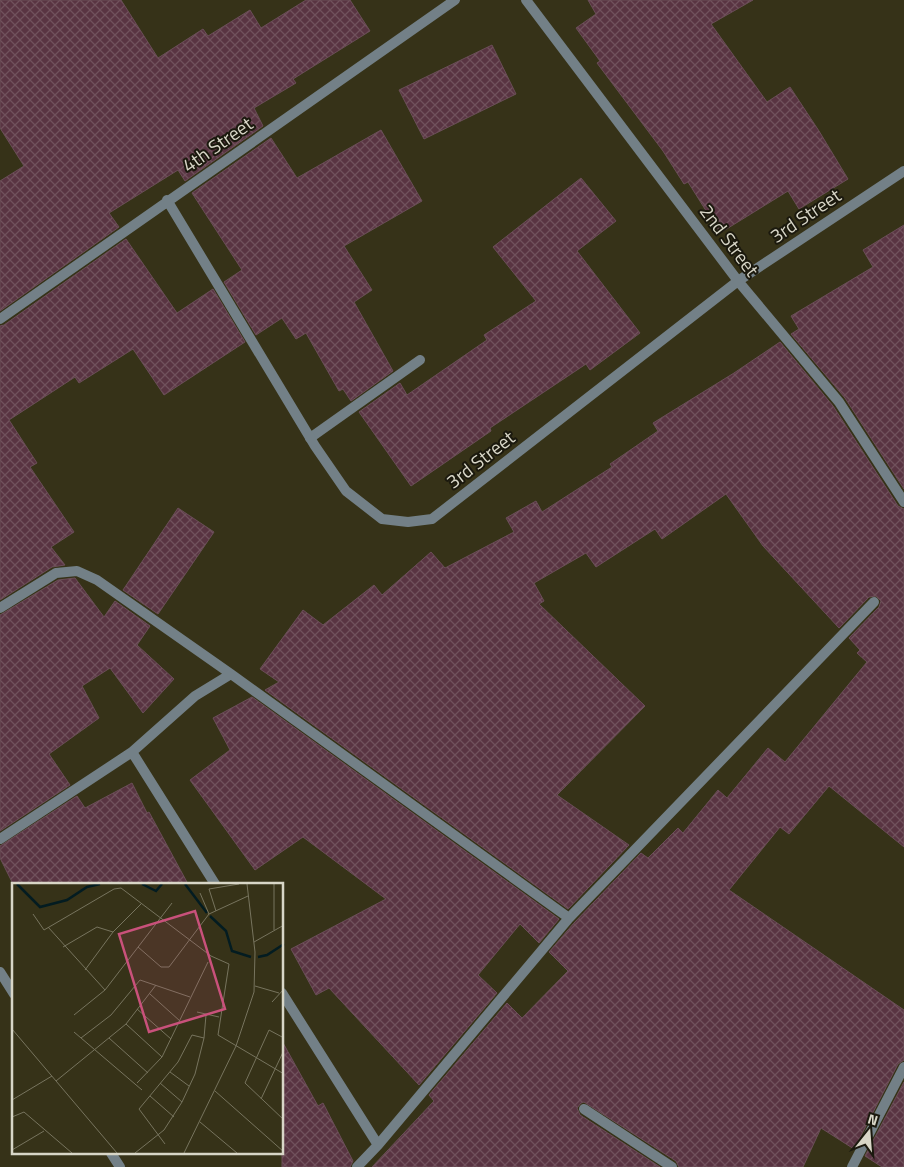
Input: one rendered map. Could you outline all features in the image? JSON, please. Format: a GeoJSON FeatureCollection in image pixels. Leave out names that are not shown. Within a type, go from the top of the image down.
{"type":"FeatureCollection","features":[{"type":"Feature","properties":{"kind":"street","name":"4th Street"},"geometry":{"type":"LineString","coordinates":[[0,319],[454,0]]}},
{"type":"Feature","properties":{"kind":"street","name":"2nd Street"},"geometry":{"type":"LineString","coordinates":[[526,0],[738,281],[839,402],[904,502]]}},
{"type":"Feature","properties":{"kind":"street","name":"3rd Street"},"geometry":{"type":"LineString","coordinates":[[167,200],[310,438],[346,491],[382,519],[408,522],[432,519],[738,281],[904,171]]}},
{"type":"Feature","properties":{"kind":"street"},"geometry":{"type":"LineString","coordinates":[[310,438],[420,360]]}},
{"type":"Feature","properties":{"kind":"street"},"geometry":{"type":"LineString","coordinates":[[0,608],[56,573],[77,571],[97,580],[569,918]]}},
{"type":"Feature","properties":{"kind":"street"},"geometry":{"type":"LineString","coordinates":[[357,1167],[378,1145],[569,918],[874,602]]}},
{"type":"Feature","properties":{"kind":"street"},"geometry":{"type":"LineString","coordinates":[[0,839],[132,752],[195,696],[230,674]]}},
{"type":"Feature","properties":{"kind":"street"},"geometry":{"type":"LineString","coordinates":[[132,752],[214,883]]}},
{"type":"Feature","properties":{"kind":"street"},"geometry":{"type":"LineString","coordinates":[[0,972],[12,991]]}},
{"type":"Feature","properties":{"kind":"street"},"geometry":{"type":"LineString","coordinates":[[284,996],[378,1145]]}},
{"type":"Feature","properties":{"kind":"street"},"geometry":{"type":"LineString","coordinates":[[852,1167],[904,1067]]}},
{"type":"Feature","properties":{"kind":"street"},"geometry":{"type":"LineString","coordinates":[[584,1109],[672,1167]]}},
{"type":"Feature","properties":{"kind":"street"},"geometry":{"type":"LineString","coordinates":[[112,1154],[120,1167]]}},
{"type":"Feature","properties":{"kind":"building"},"geometry":{"type":"Polygon","coordinates":[[[0,0],[121,0],[158,58],[203,29],[208,36],[250,10],[261,28],[306,0],[350,0],[370,31],[293,79],[296,83],[254,108],[263,126],[185,181],[178,170],[109,213],[119,227],[0,311],[0,181],[24,166],[0,128],[0,0]]]}},
{"type":"Feature","properties":{"kind":"building"},"geometry":{"type":"Polygon","coordinates":[[[588,0],[753,0],[711,24],[767,102],[790,87],[848,179],[799,209],[788,191],[720,233],[688,182],[684,184],[663,151],[597,63],[600,61],[576,28],[596,14],[588,0]]]}},
{"type":"Feature","properties":{"kind":"building"},"geometry":{"type":"Polygon","coordinates":[[[492,45],[516,94],[424,139],[399,90],[492,45]]]}},
{"type":"Feature","properties":{"kind":"building"},"geometry":{"type":"Polygon","coordinates":[[[381,130],[422,201],[344,246],[372,290],[354,302],[393,371],[351,401],[343,389],[339,391],[306,333],[296,339],[282,318],[256,335],[224,282],[242,270],[192,193],[271,138],[297,178],[381,130]]]}},
{"type":"Feature","properties":{"kind":"building"},"geometry":{"type":"Polygon","coordinates":[[[581,178],[616,221],[577,251],[640,333],[590,370],[586,364],[490,428],[491,431],[411,486],[359,412],[400,383],[407,395],[487,340],[484,335],[536,301],[493,247],[581,178]]]}},
{"type":"Feature","properties":{"kind":"building"},"geometry":{"type":"Polygon","coordinates":[[[904,225],[904,489],[845,398],[791,334],[799,329],[791,316],[873,267],[863,250],[904,225]]]}},
{"type":"Feature","properties":{"kind":"building"},"geometry":{"type":"Polygon","coordinates":[[[126,239],[177,313],[213,289],[245,342],[164,395],[133,349],[79,383],[75,377],[9,420],[37,463],[30,467],[74,532],[51,547],[65,565],[52,567],[0,600],[0,326],[126,239]]]}},
{"type":"Feature","properties":{"kind":"building"},"geometry":{"type":"Polygon","coordinates":[[[780,342],[833,406],[898,506],[904,509],[904,847],[829,786],[789,834],[780,827],[729,890],[904,1010],[904,1060],[898,1064],[854,1149],[821,1128],[803,1167],[679,1167],[676,1161],[584,1102],[577,1108],[580,1115],[660,1167],[372,1167],[434,1101],[429,1095],[507,1003],[522,1018],[568,971],[549,952],[641,853],[648,858],[678,828],[683,833],[718,790],[727,798],[768,748],[785,762],[867,662],[857,653],[860,650],[849,638],[879,607],[881,601],[876,596],[869,597],[839,628],[763,546],[726,494],[662,539],[655,529],[596,567],[586,553],[534,583],[544,601],[539,604],[645,706],[557,795],[629,845],[568,909],[265,690],[279,682],[260,669],[303,610],[323,625],[374,585],[382,595],[431,552],[445,568],[514,532],[506,518],[536,501],[542,512],[612,467],[610,464],[658,431],[653,423],[780,342]]]}},
{"type":"Feature","properties":{"kind":"building"},"geometry":{"type":"Polygon","coordinates":[[[178,508],[214,532],[158,614],[123,590],[178,508]]]}},
{"type":"Feature","properties":{"kind":"building"},"geometry":{"type":"Polygon","coordinates":[[[75,578],[104,617],[115,601],[150,626],[137,645],[174,679],[143,713],[110,668],[82,686],[99,718],[49,754],[70,785],[0,831],[0,615],[58,580],[75,578]]]}},
{"type":"Feature","properties":{"kind":"building"},"geometry":{"type":"Polygon","coordinates":[[[252,697],[559,919],[539,943],[520,924],[478,975],[497,993],[419,1085],[329,988],[316,995],[291,949],[386,899],[303,837],[255,870],[190,780],[230,750],[213,718],[252,697]]]}},
{"type":"Feature","properties":{"kind":"building"},"geometry":{"type":"Polygon","coordinates":[[[132,783],[187,883],[12,883],[0,858],[0,846],[77,796],[85,808],[132,783]]]}},
{"type":"Feature","properties":{"kind":"building"},"geometry":{"type":"Polygon","coordinates":[[[284,1045],[318,1106],[323,1103],[353,1161],[350,1167],[282,1167],[282,1154],[284,1154],[284,1045]]]}},
{"type":"Feature","properties":{"kind":"building"},"geometry":{"type":"Polygon","coordinates":[[[904,1082],[904,1167],[882,1167],[865,1156],[904,1082]]]}}]}
